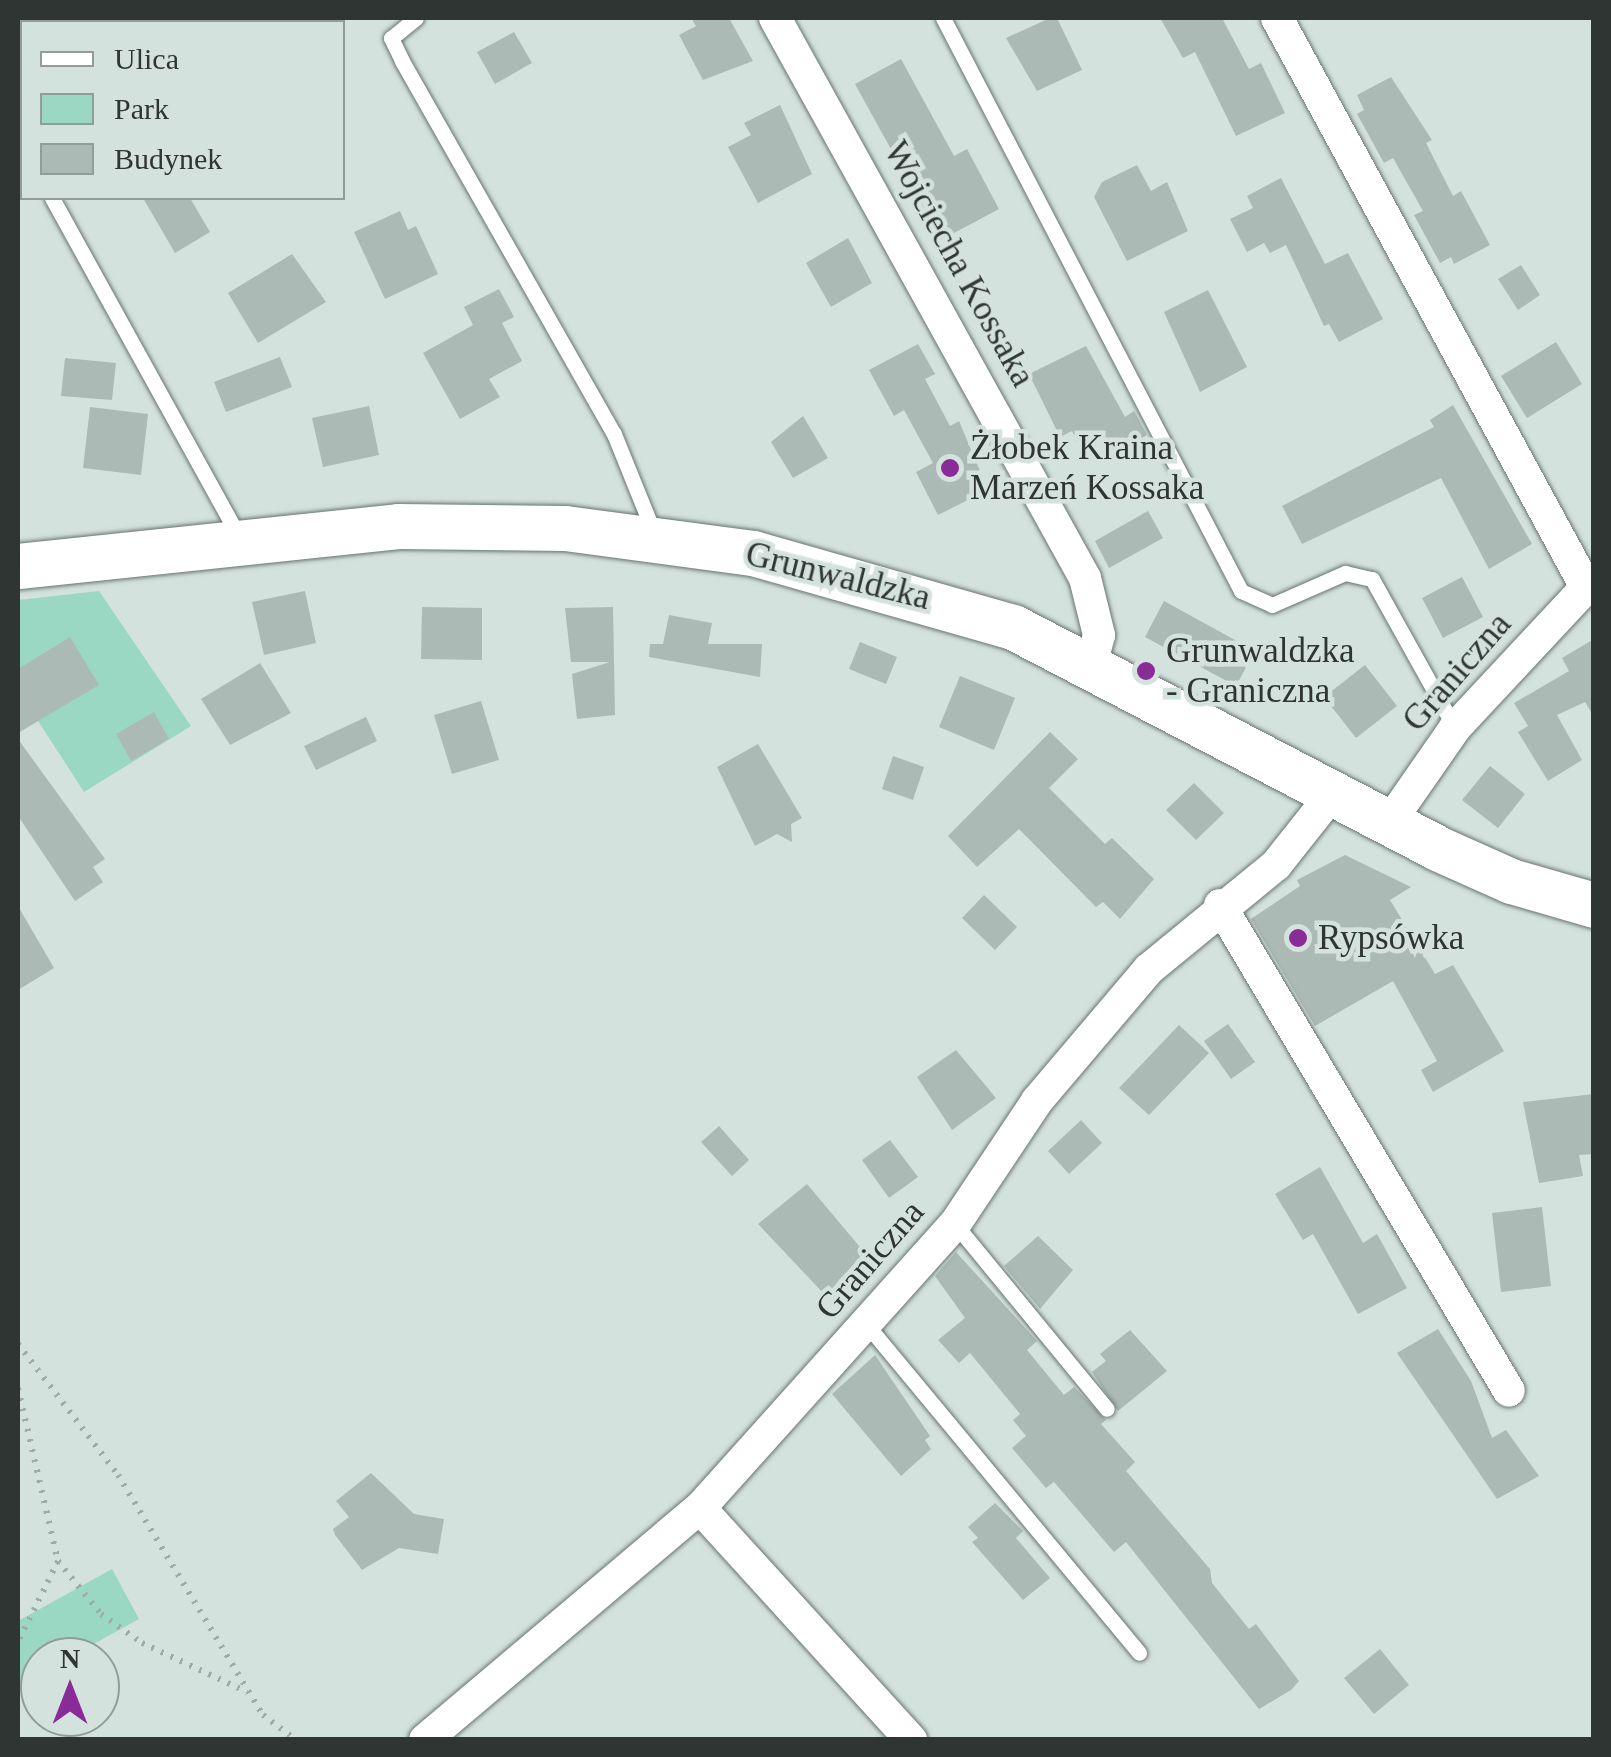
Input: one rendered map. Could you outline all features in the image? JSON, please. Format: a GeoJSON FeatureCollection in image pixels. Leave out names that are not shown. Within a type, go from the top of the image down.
{"type":"FeatureCollection","features":[{"type":"Feature","properties":{"kind":"street","name":"Wojciecha Kossaka"},"geometry":{"type":"LineString","coordinates":[[774,18],[1085,578],[1099,635],[1091,664]]}},
{"type":"Feature","properties":{"kind":"street"},"geometry":{"type":"LineString","coordinates":[[1276,18],[1590,583]]}},
{"type":"Feature","properties":{"kind":"street","name":"Grunwaldzka"},"geometry":{"type":"LineString","coordinates":[[18,566],[398,526],[656,536],[883,585],[1013,627],[1091,664],[1389,823],[1510,881],[1594,904]]}},
{"type":"Feature","properties":{"kind":"street","name":"Graniczna"},"geometry":{"type":"LineString","coordinates":[[1389,823],[1455,728],[1590,583]]}},
{"type":"Feature","properties":{"kind":"street","name":"Graniczna"},"geometry":{"type":"LineString","coordinates":[[425,1740],[700,1508],[955,1224],[1037,1101],[1149,969],[1220,906],[1276,864],[1333,793]]}},
{"type":"Feature","properties":{"kind":"street"},"geometry":{"type":"LineString","coordinates":[[1220,906],[1509,1391]]}},
{"type":"Feature","properties":{"kind":"street"},"geometry":{"type":"LineString","coordinates":[[700,1508],[912,1740]]}},
{"type":"Feature","properties":{"kind":"lane"},"geometry":{"type":"LineString","coordinates":[[416,18],[391,38],[402,62],[614,434],[656,536]]}},
{"type":"Feature","properties":{"kind":"lane"},"geometry":{"type":"LineString","coordinates":[[943,18],[1241,591],[1272,605],[1345,573],[1372,579],[1455,728]]}},
{"type":"Feature","properties":{"kind":"lane"},"geometry":{"type":"LineString","coordinates":[[53,200],[242,541]]}},
{"type":"Feature","properties":{"kind":"lane"},"geometry":{"type":"LineString","coordinates":[[955,1224],[1107,1409]]}},
{"type":"Feature","properties":{"kind":"lane"},"geometry":{"type":"LineString","coordinates":[[867,1325],[1139,1653]]}},
{"type":"Feature","properties":{"kind":"path"},"geometry":{"type":"LineString","coordinates":[[18,1344],[118,1476],[263,1715],[296,1740]]}},
{"type":"Feature","properties":{"kind":"path"},"geometry":{"type":"LineString","coordinates":[[18,1388],[58,1561],[101,1614],[142,1643],[247,1692]]}},
{"type":"Feature","properties":{"kind":"path"},"geometry":{"type":"LineString","coordinates":[[18,1642],[58,1561]]}},
{"type":"Feature","properties":{"kind":"green space"},"geometry":{"type":"Polygon","coordinates":[[[99,591],[191,726],[84,792],[18,690],[18,600],[99,591]]]}},
{"type":"Feature","properties":{"kind":"green space"},"geometry":{"type":"Polygon","coordinates":[[[112,1569],[139,1619],[106,1637],[20,1637],[18,1685],[18,1621],[112,1569]]]}},
{"type":"Feature","properties":{"kind":"building"},"geometry":{"type":"Polygon","coordinates":[[[691,18],[729,18],[753,61],[703,80],[679,35],[696,26],[691,18]]]}},
{"type":"Feature","properties":{"kind":"building"},"geometry":{"type":"Polygon","coordinates":[[[1057,18],[1082,70],[1037,91],[1006,38],[1057,18]]]}},
{"type":"Feature","properties":{"kind":"building"},"geometry":{"type":"Polygon","coordinates":[[[1160,18],[1222,18],[1249,69],[1261,63],[1285,113],[1236,136],[1195,52],[1183,58],[1160,18]]]}},
{"type":"Feature","properties":{"kind":"building"},"geometry":{"type":"Polygon","coordinates":[[[514,32],[532,63],[495,84],[477,52],[514,32]]]}},
{"type":"Feature","properties":{"kind":"building"},"geometry":{"type":"Polygon","coordinates":[[[901,59],[954,156],[967,149],[999,209],[941,240],[855,84],[901,59]]]}},
{"type":"Feature","properties":{"kind":"building"},"geometry":{"type":"Polygon","coordinates":[[[1391,77],[1432,140],[1426,143],[1453,196],[1461,191],[1490,245],[1454,264],[1451,257],[1440,263],[1414,215],[1423,211],[1393,158],[1384,163],[1357,114],[1364,110],[1357,95],[1391,77]]]}},
{"type":"Feature","properties":{"kind":"building"},"geometry":{"type":"Polygon","coordinates":[[[780,105],[812,174],[758,203],[728,147],[751,135],[744,123],[780,105]]]}},
{"type":"Feature","properties":{"kind":"building"},"geometry":{"type":"Polygon","coordinates":[[[1137,165],[1151,191],[1167,182],[1188,231],[1127,261],[1094,197],[1102,182],[1137,165]]]}},
{"type":"Feature","properties":{"kind":"building"},"geometry":{"type":"Polygon","coordinates":[[[1281,178],[1325,264],[1348,253],[1383,319],[1339,342],[1329,324],[1324,326],[1286,245],[1270,253],[1264,243],[1247,252],[1230,219],[1253,208],[1247,196],[1281,178]]]}},
{"type":"Feature","properties":{"kind":"building"},"geometry":{"type":"Polygon","coordinates":[[[144,200],[191,200],[210,232],[175,253],[144,200]]]}},
{"type":"Feature","properties":{"kind":"building"},"geometry":{"type":"Polygon","coordinates":[[[400,211],[408,230],[416,226],[438,274],[385,299],[354,232],[400,211]]]}},
{"type":"Feature","properties":{"kind":"building"},"geometry":{"type":"Polygon","coordinates":[[[848,238],[872,283],[831,307],[806,263],[848,238]]]}},
{"type":"Feature","properties":{"kind":"building"},"geometry":{"type":"Polygon","coordinates":[[[292,254],[326,302],[258,343],[228,293],[292,254]]]}},
{"type":"Feature","properties":{"kind":"building"},"geometry":{"type":"Polygon","coordinates":[[[1521,265],[1540,295],[1518,310],[1498,279],[1521,265]]]}},
{"type":"Feature","properties":{"kind":"building"},"geometry":{"type":"Polygon","coordinates":[[[499,289],[514,317],[502,323],[522,361],[489,379],[500,397],[460,419],[423,353],[473,325],[464,307],[499,289]]]}},
{"type":"Feature","properties":{"kind":"building"},"geometry":{"type":"Polygon","coordinates":[[[1208,290],[1247,367],[1200,392],[1164,312],[1208,290]]]}},
{"type":"Feature","properties":{"kind":"building"},"geometry":{"type":"Polygon","coordinates":[[[1556,342],[1582,384],[1527,418],[1501,376],[1556,342]]]}},
{"type":"Feature","properties":{"kind":"building"},"geometry":{"type":"Polygon","coordinates":[[[918,344],[935,374],[925,379],[950,426],[959,421],[988,490],[938,515],[916,472],[933,463],[904,410],[894,416],[869,370],[918,344]]]}},
{"type":"Feature","properties":{"kind":"building"},"geometry":{"type":"Polygon","coordinates":[[[1086,346],[1125,417],[1134,411],[1147,435],[1110,456],[1097,432],[1077,441],[1072,431],[1060,437],[1029,374],[1086,346]]]}},
{"type":"Feature","properties":{"kind":"building"},"geometry":{"type":"Polygon","coordinates":[[[280,357],[292,387],[226,412],[214,382],[280,357]]]}},
{"type":"Feature","properties":{"kind":"building"},"geometry":{"type":"Polygon","coordinates":[[[65,358],[116,363],[112,400],[61,396],[65,358]]]}},
{"type":"Feature","properties":{"kind":"building"},"geometry":{"type":"Polygon","coordinates":[[[1453,405],[1532,544],[1489,569],[1441,478],[1302,544],[1282,506],[1434,427],[1430,420],[1453,405]]]}},
{"type":"Feature","properties":{"kind":"building"},"geometry":{"type":"Polygon","coordinates":[[[369,406],[379,455],[323,467],[312,418],[369,406]]]}},
{"type":"Feature","properties":{"kind":"building"},"geometry":{"type":"Polygon","coordinates":[[[90,407],[148,414],[141,475],[83,468],[90,407]]]}},
{"type":"Feature","properties":{"kind":"building"},"geometry":{"type":"Polygon","coordinates":[[[803,416],[828,458],[793,478],[771,442],[803,416]]]}},
{"type":"Feature","properties":{"kind":"building"},"geometry":{"type":"Polygon","coordinates":[[[1148,511],[1163,538],[1109,568],[1095,541],[1148,511]]]}},
{"type":"Feature","properties":{"kind":"building"},"geometry":{"type":"Polygon","coordinates":[[[1462,577],[1483,617],[1443,638],[1422,598],[1462,577]]]}},
{"type":"Feature","properties":{"kind":"building"},"geometry":{"type":"Polygon","coordinates":[[[305,591],[316,643],[264,655],[252,602],[305,591]]]}},
{"type":"Feature","properties":{"kind":"building"},"geometry":{"type":"Polygon","coordinates":[[[1164,601],[1255,651],[1236,686],[1145,637],[1164,601]]]}},
{"type":"Feature","properties":{"kind":"building"},"geometry":{"type":"Polygon","coordinates":[[[422,607],[482,608],[482,660],[421,659],[422,607]]]}},
{"type":"Feature","properties":{"kind":"building"},"geometry":{"type":"Polygon","coordinates":[[[613,607],[615,715],[577,719],[572,674],[610,662],[571,662],[565,608],[613,607]]]}},
{"type":"Feature","properties":{"kind":"building"},"geometry":{"type":"Polygon","coordinates":[[[669,615],[712,623],[708,644],[762,644],[760,677],[649,657],[650,644],[663,644],[669,615]]]}},
{"type":"Feature","properties":{"kind":"building"},"geometry":{"type":"Polygon","coordinates":[[[70,637],[99,685],[18,733],[18,669],[70,637]]]}},
{"type":"Feature","properties":{"kind":"building"},"geometry":{"type":"Polygon","coordinates":[[[1594,639],[1594,717],[1585,702],[1557,715],[1582,760],[1548,781],[1518,732],[1528,726],[1514,703],[1569,671],[1562,658],[1594,639]]]}},
{"type":"Feature","properties":{"kind":"building"},"geometry":{"type":"Polygon","coordinates":[[[860,642],[897,657],[886,684],[849,669],[860,642]]]}},
{"type":"Feature","properties":{"kind":"building"},"geometry":{"type":"Polygon","coordinates":[[[260,663],[291,713],[230,745],[201,699],[260,663]]]}},
{"type":"Feature","properties":{"kind":"building"},"geometry":{"type":"Polygon","coordinates":[[[1365,665],[1397,706],[1356,738],[1324,697],[1365,665]]]}},
{"type":"Feature","properties":{"kind":"building"},"geometry":{"type":"Polygon","coordinates":[[[960,676],[1015,698],[994,750],[939,727],[960,676]]]}},
{"type":"Feature","properties":{"kind":"building"},"geometry":{"type":"Polygon","coordinates":[[[481,701],[499,760],[452,774],[434,715],[481,701]]]}},
{"type":"Feature","properties":{"kind":"building"},"geometry":{"type":"Polygon","coordinates":[[[154,712],[169,739],[131,761],[116,734],[154,712]]]}},
{"type":"Feature","properties":{"kind":"building"},"geometry":{"type":"Polygon","coordinates":[[[366,717],[377,741],[316,770],[304,746],[366,717]]]}},
{"type":"Feature","properties":{"kind":"building"},"geometry":{"type":"Polygon","coordinates":[[[1050,732],[1078,759],[1049,788],[1105,844],[1112,838],[1154,879],[1120,919],[1103,902],[1096,907],[1019,829],[977,867],[948,836],[1050,732]]]}},
{"type":"Feature","properties":{"kind":"building"},"geometry":{"type":"Polygon","coordinates":[[[18,739],[105,859],[93,867],[103,882],[75,901],[18,816],[18,739]]]}},
{"type":"Feature","properties":{"kind":"building"},"geometry":{"type":"Polygon","coordinates":[[[758,744],[802,818],[791,824],[792,842],[777,834],[755,846],[717,767],[758,744]]]}},
{"type":"Feature","properties":{"kind":"building"},"geometry":{"type":"Polygon","coordinates":[[[893,756],[924,767],[913,800],[882,789],[893,756]]]}},
{"type":"Feature","properties":{"kind":"building"},"geometry":{"type":"Polygon","coordinates":[[[1490,766],[1525,794],[1498,828],[1462,800],[1490,766]]]}},
{"type":"Feature","properties":{"kind":"building"},"geometry":{"type":"Polygon","coordinates":[[[1194,783],[1224,813],[1196,840],[1166,810],[1194,783]]]}},
{"type":"Feature","properties":{"kind":"building"},"geometry":{"type":"Polygon","coordinates":[[[1345,855],[1411,887],[1390,900],[1435,974],[1453,965],[1504,1051],[1433,1092],[1421,1070],[1437,1061],[1393,981],[1315,1026],[1251,919],[1300,886],[1297,880],[1345,855]]]}},
{"type":"Feature","properties":{"kind":"building"},"geometry":{"type":"Polygon","coordinates":[[[984,895],[1017,927],[995,950],[962,918],[984,895]]]}},
{"type":"Feature","properties":{"kind":"building"},"geometry":{"type":"Polygon","coordinates":[[[18,906],[54,968],[18,990],[18,906]]]}},
{"type":"Feature","properties":{"kind":"building"},"geometry":{"type":"Polygon","coordinates":[[[1228,1024],[1255,1062],[1231,1079],[1204,1041],[1228,1024]]]}},
{"type":"Feature","properties":{"kind":"building"},"geometry":{"type":"Polygon","coordinates":[[[1179,1025],[1209,1053],[1149,1115],[1119,1088],[1179,1025]]]}},
{"type":"Feature","properties":{"kind":"building"},"geometry":{"type":"Polygon","coordinates":[[[956,1050],[996,1098],[952,1130],[917,1077],[956,1050]]]}},
{"type":"Feature","properties":{"kind":"building"},"geometry":{"type":"Polygon","coordinates":[[[1594,1094],[1594,1154],[1579,1155],[1583,1176],[1539,1183],[1523,1102],[1594,1094]]]}},
{"type":"Feature","properties":{"kind":"building"},"geometry":{"type":"Polygon","coordinates":[[[1081,1120],[1102,1143],[1069,1174],[1048,1151],[1081,1120]]]}},
{"type":"Feature","properties":{"kind":"building"},"geometry":{"type":"Polygon","coordinates":[[[719,1126],[749,1160],[732,1176],[701,1142],[719,1126]]]}},
{"type":"Feature","properties":{"kind":"building"},"geometry":{"type":"Polygon","coordinates":[[[890,1140],[918,1177],[889,1198],[862,1160],[890,1140]]]}},
{"type":"Feature","properties":{"kind":"building"},"geometry":{"type":"Polygon","coordinates":[[[1320,1167],[1363,1243],[1377,1234],[1407,1288],[1358,1314],[1313,1234],[1303,1240],[1275,1194],[1320,1167]]]}},
{"type":"Feature","properties":{"kind":"building"},"geometry":{"type":"Polygon","coordinates":[[[807,1184],[870,1259],[826,1296],[758,1224],[807,1184]]]}},
{"type":"Feature","properties":{"kind":"building"},"geometry":{"type":"Polygon","coordinates":[[[1542,1207],[1551,1286],[1501,1292],[1492,1213],[1542,1207]]]}},
{"type":"Feature","properties":{"kind":"building"},"geometry":{"type":"Polygon","coordinates":[[[1038,1236],[1073,1270],[1040,1309],[1004,1266],[1038,1236]]]}},
{"type":"Feature","properties":{"kind":"building"},"geometry":{"type":"Polygon","coordinates":[[[956,1252],[1037,1341],[1027,1350],[1064,1395],[1074,1387],[1106,1420],[1101,1424],[1135,1462],[1126,1471],[1210,1569],[1212,1583],[1249,1629],[1256,1624],[1299,1681],[1291,1690],[1259,1709],[1126,1542],[1114,1552],[1054,1482],[1046,1488],[1012,1448],[1026,1436],[1013,1420],[1020,1414],[970,1353],[959,1363],[938,1340],[965,1318],[935,1276],[956,1252]]]}},
{"type":"Feature","properties":{"kind":"building"},"geometry":{"type":"Polygon","coordinates":[[[1438,1329],[1471,1381],[1492,1438],[1506,1430],[1539,1476],[1497,1499],[1397,1353],[1438,1329]]]}},
{"type":"Feature","properties":{"kind":"building"},"geometry":{"type":"Polygon","coordinates":[[[1130,1330],[1167,1371],[1118,1411],[1092,1372],[1106,1361],[1100,1354],[1130,1330]]]}},
{"type":"Feature","properties":{"kind":"building"},"geometry":{"type":"Polygon","coordinates":[[[875,1355],[930,1436],[925,1440],[931,1449],[901,1476],[832,1394],[875,1355]]]}},
{"type":"Feature","properties":{"kind":"building"},"geometry":{"type":"Polygon","coordinates":[[[371,1473],[414,1514],[444,1519],[438,1554],[399,1548],[362,1570],[333,1529],[349,1517],[336,1501],[371,1473]]]}},
{"type":"Feature","properties":{"kind":"building"},"geometry":{"type":"Polygon","coordinates":[[[995,1503],[1023,1531],[1016,1538],[1050,1578],[1023,1600],[972,1542],[978,1538],[968,1527],[995,1503]]]}},
{"type":"Feature","properties":{"kind":"building"},"geometry":{"type":"Polygon","coordinates":[[[1380,1649],[1409,1685],[1374,1714],[1344,1678],[1380,1649]]]}},
{"type":"Feature","properties":{"kind":"place","name":"Żłobek Kraina Marzeń Kossaka"},"geometry":{"type":"Point","coordinates":[950,468]}},
{"type":"Feature","properties":{"kind":"place","name":"Grunwaldzka - Graniczna"},"geometry":{"type":"Point","coordinates":[1146,671]}},
{"type":"Feature","properties":{"kind":"place","name":"Rypsówka"},"geometry":{"type":"Point","coordinates":[1298,938]}}]}
